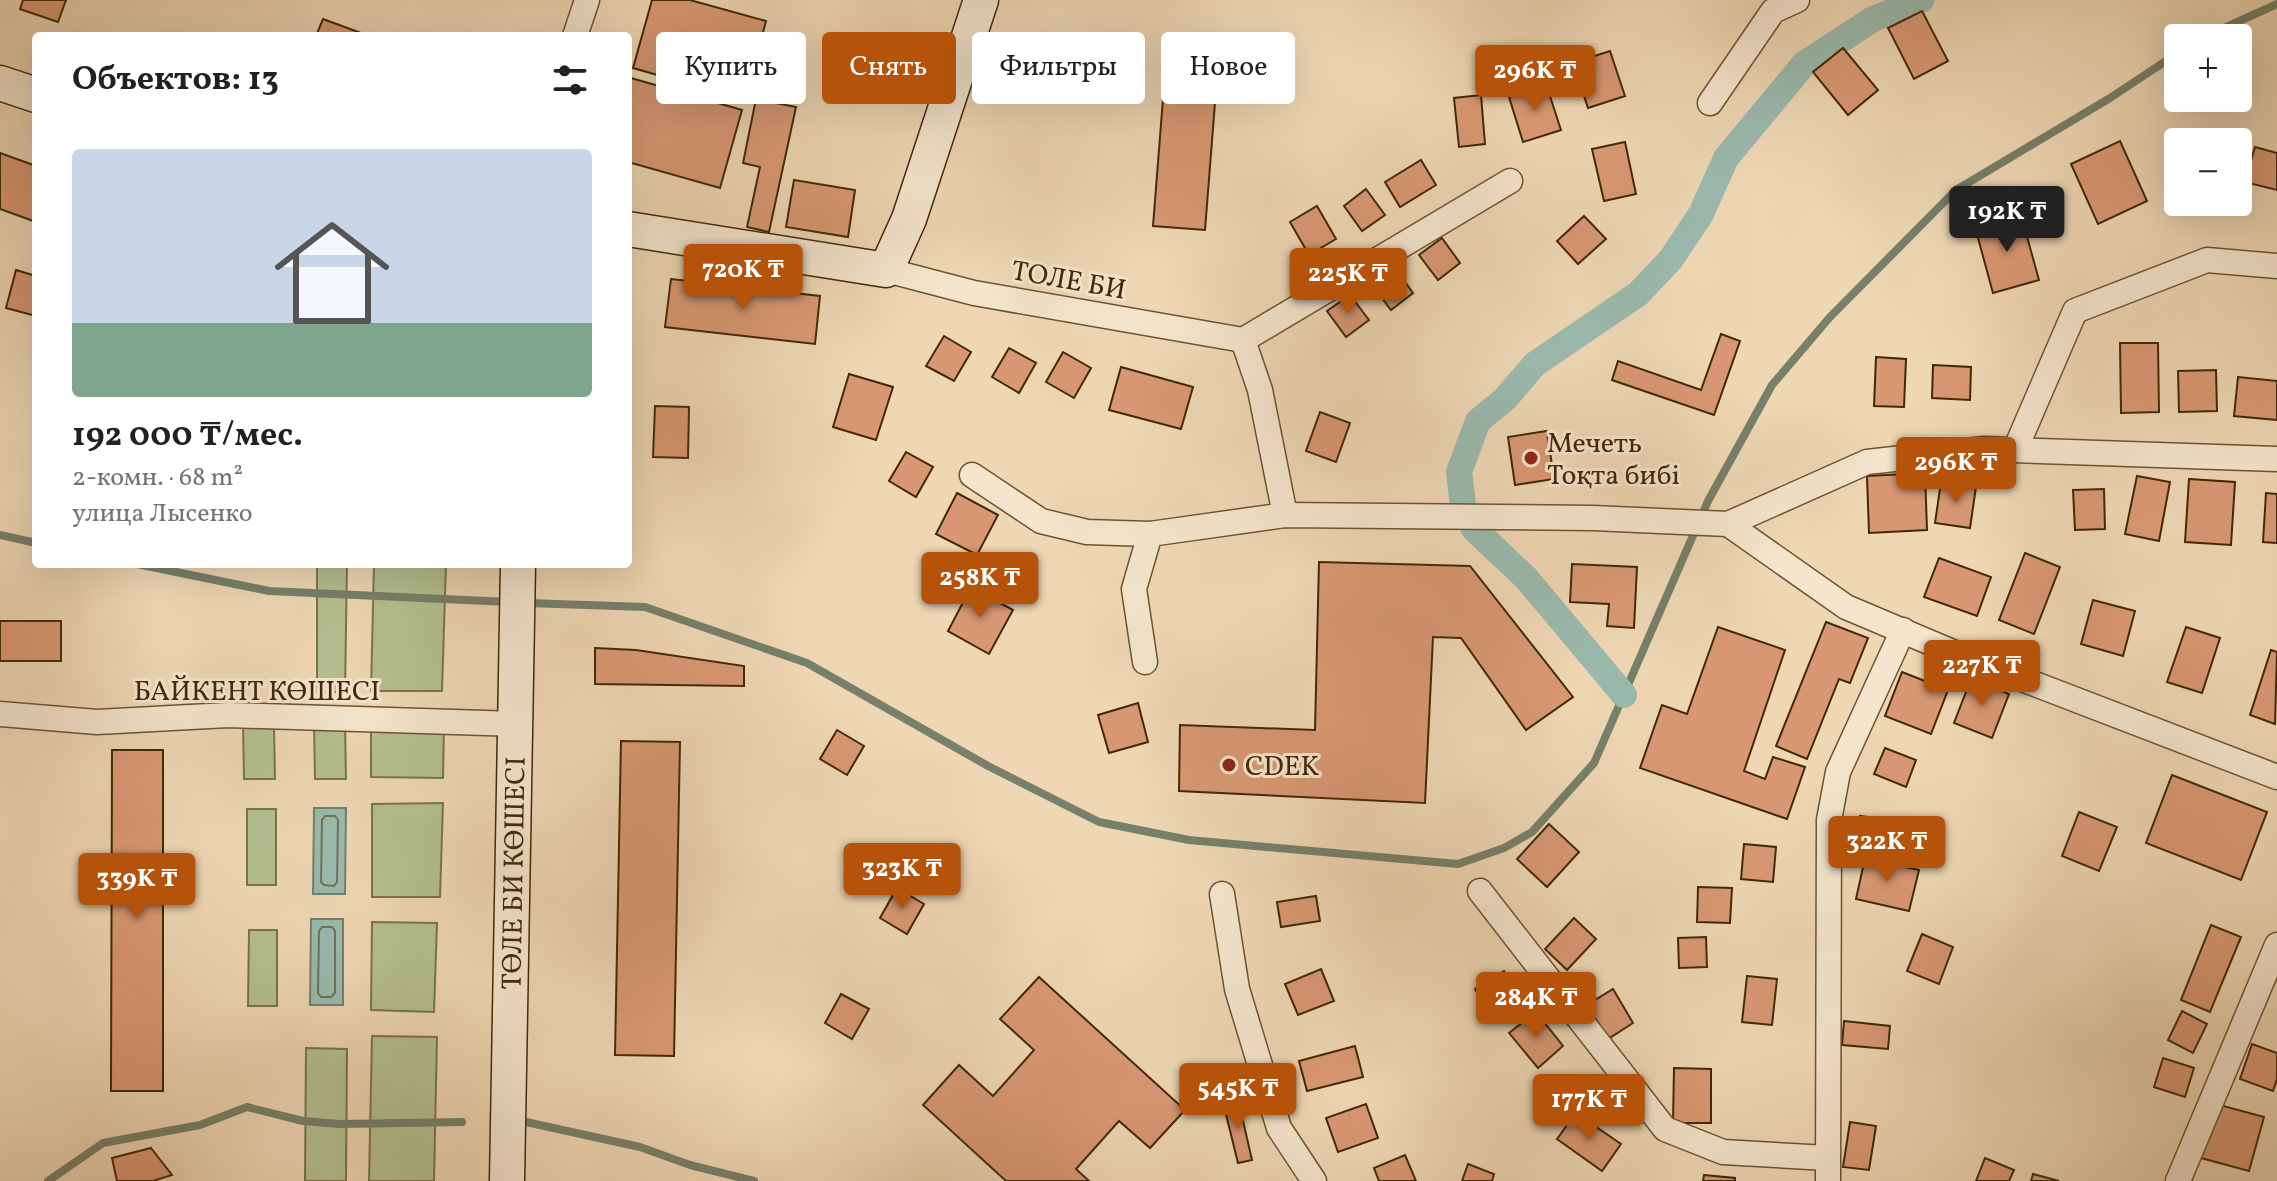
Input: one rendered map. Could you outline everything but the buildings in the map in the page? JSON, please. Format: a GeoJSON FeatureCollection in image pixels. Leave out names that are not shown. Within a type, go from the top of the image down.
{"type":"FeatureCollection","features":[{"type":"Feature","properties":{"kind":"main road"},"geometry":{"type":"LineString","coordinates":[[632,230],[886,270],[909,219],[981,0]]}},
{"type":"Feature","properties":{"kind":"main road"},"geometry":{"type":"LineString","coordinates":[[0,83],[32,94]]}},
{"type":"Feature","properties":{"kind":"main road","name":"ТӨЛЕ БИ КӨШЕСІ"},"geometry":{"type":"LineString","coordinates":[[507,1181],[518,568]]}},
{"type":"Feature","properties":{"kind":"street"},"geometry":{"type":"LineString","coordinates":[[576,32],[587,0]]}},
{"type":"Feature","properties":{"kind":"street"},"geometry":{"type":"LineString","coordinates":[[1710,103],[1773,11],[1797,0]]}},
{"type":"Feature","properties":{"kind":"street"},"geometry":{"type":"LineString","coordinates":[[1285,515],[1260,390],[1243,340],[1510,181]]}},
{"type":"Feature","properties":{"kind":"street"},"geometry":{"type":"LineString","coordinates":[[2015,450],[2075,311],[2207,260],[2277,266]]}},
{"type":"Feature","properties":{"kind":"street","name":"ТОЛЕ БИ"},"geometry":{"type":"LineString","coordinates":[[886,270],[974,293],[1243,340]]}},
{"type":"Feature","properties":{"kind":"street"},"geometry":{"type":"LineString","coordinates":[[972,475],[1041,521],[1087,532],[1150,534],[1285,515],[1593,518],[1721,524],[1867,462],[1984,449],[2277,459]]}},
{"type":"Feature","properties":{"kind":"street"},"geometry":{"type":"LineString","coordinates":[[1721,524],[1846,607],[2277,777]]}},
{"type":"Feature","properties":{"kind":"street"},"geometry":{"type":"LineString","coordinates":[[1145,662],[1134,589],[1150,534]]}},
{"type":"Feature","properties":{"kind":"street"},"geometry":{"type":"LineString","coordinates":[[1480,891],[1665,1129],[1723,1152],[1829,1175],[1829,820],[1838,772],[1903,630]]}},
{"type":"Feature","properties":{"kind":"street","name":"БАЙКЕНТ КӨШЕСІ"},"geometry":{"type":"LineString","coordinates":[[0,714],[97,722],[228,715],[515,724]]}},
{"type":"Feature","properties":{"kind":"street"},"geometry":{"type":"LineString","coordinates":[[1222,894],[1237,989],[1279,1128],[1314,1181]]}},
{"type":"Feature","properties":{"kind":"street"},"geometry":{"type":"LineString","coordinates":[[2178,1181],[2277,945]]}},
{"type":"Feature","properties":{"kind":"green space"},"geometry":{"type":"Polygon","coordinates":[[[317,568],[347,568],[345,692],[317,692],[317,568]]]}},
{"type":"Feature","properties":{"kind":"green space"},"geometry":{"type":"Polygon","coordinates":[[[374,568],[446,568],[442,691],[371,691],[374,568]]]}},
{"type":"Feature","properties":{"kind":"green space"},"geometry":{"type":"Polygon","coordinates":[[[345,723],[346,779],[315,779],[314,724],[345,723]]]}},
{"type":"Feature","properties":{"kind":"green space"},"geometry":{"type":"Polygon","coordinates":[[[243,724],[274,724],[275,779],[244,779],[243,724]]]}},
{"type":"Feature","properties":{"kind":"green space"},"geometry":{"type":"Polygon","coordinates":[[[371,726],[444,727],[443,778],[371,777],[371,726]]]}},
{"type":"Feature","properties":{"kind":"green space"},"geometry":{"type":"Polygon","coordinates":[[[443,803],[440,897],[372,897],[372,804],[443,803]]]}},
{"type":"Feature","properties":{"kind":"green space"},"geometry":{"type":"Polygon","coordinates":[[[247,809],[276,809],[276,885],[247,885],[247,809]]]}},
{"type":"Feature","properties":{"kind":"green space"},"geometry":{"type":"Polygon","coordinates":[[[372,922],[437,923],[434,1012],[371,1010],[372,922]]]}},
{"type":"Feature","properties":{"kind":"green space"},"geometry":{"type":"Polygon","coordinates":[[[249,930],[277,930],[277,1006],[248,1006],[249,930]]]}},
{"type":"Feature","properties":{"kind":"green space"},"geometry":{"type":"Polygon","coordinates":[[[372,1036],[437,1037],[434,1181],[369,1181],[372,1036]]]}},
{"type":"Feature","properties":{"kind":"green space"},"geometry":{"type":"Polygon","coordinates":[[[306,1048],[347,1049],[346,1181],[305,1181],[306,1048]]]}},
{"type":"Feature","properties":{"kind":"water"},"geometry":{"type":"Polygon","coordinates":[[[314,808],[346,808],[345,894],[313,894],[314,808]]]}},
{"type":"Feature","properties":{"kind":"water"},"geometry":{"type":"Polygon","coordinates":[[[311,919],[343,919],[343,1005],[310,1005],[311,919]]]}},
{"type":"Feature","properties":{"kind":"waterway"},"geometry":{"type":"LineString","coordinates":[[1624,695],[1526,578],[1474,529],[1463,505],[1459,472],[1478,421],[1505,399],[1535,364],[1638,294],[1671,259],[1701,214],[1726,158],[1804,64],[1873,19],[1921,0]]}},
{"type":"Feature","properties":{"kind":"waterway"},"geometry":{"type":"LineString","coordinates":[[2233,24],[2277,4]]}},
{"type":"Feature","properties":{"kind":"waterway"},"geometry":{"type":"LineString","coordinates":[[527,603],[645,607],[807,663],[988,766],[1099,822],[1189,840],[1458,864],[1504,848],[1532,832],[1594,763],[1708,501],[1772,385],[1830,317],[1956,190],[2164,62]]}},
{"type":"Feature","properties":{"kind":"waterway"},"geometry":{"type":"LineString","coordinates":[[0,535],[32,542]]}},
{"type":"Feature","properties":{"kind":"waterway"},"geometry":{"type":"LineString","coordinates":[[157,568],[269,591],[509,602]]}},
{"type":"Feature","properties":{"kind":"waterway"},"geometry":{"type":"LineString","coordinates":[[48,1181],[103,1143],[200,1125],[247,1107],[303,1121],[340,1124],[462,1122]]}},
{"type":"Feature","properties":{"kind":"waterway"},"geometry":{"type":"LineString","coordinates":[[526,1122],[640,1147],[690,1165],[754,1181]]}},
{"type":"Feature","properties":{"kind":"place","name":"Мечеть Тоқта бибі"},"geometry":{"type":"Point","coordinates":[1531,458]}},
{"type":"Feature","properties":{"kind":"place","name":"CDEK"},"geometry":{"type":"Point","coordinates":[1229,765]}}]}
